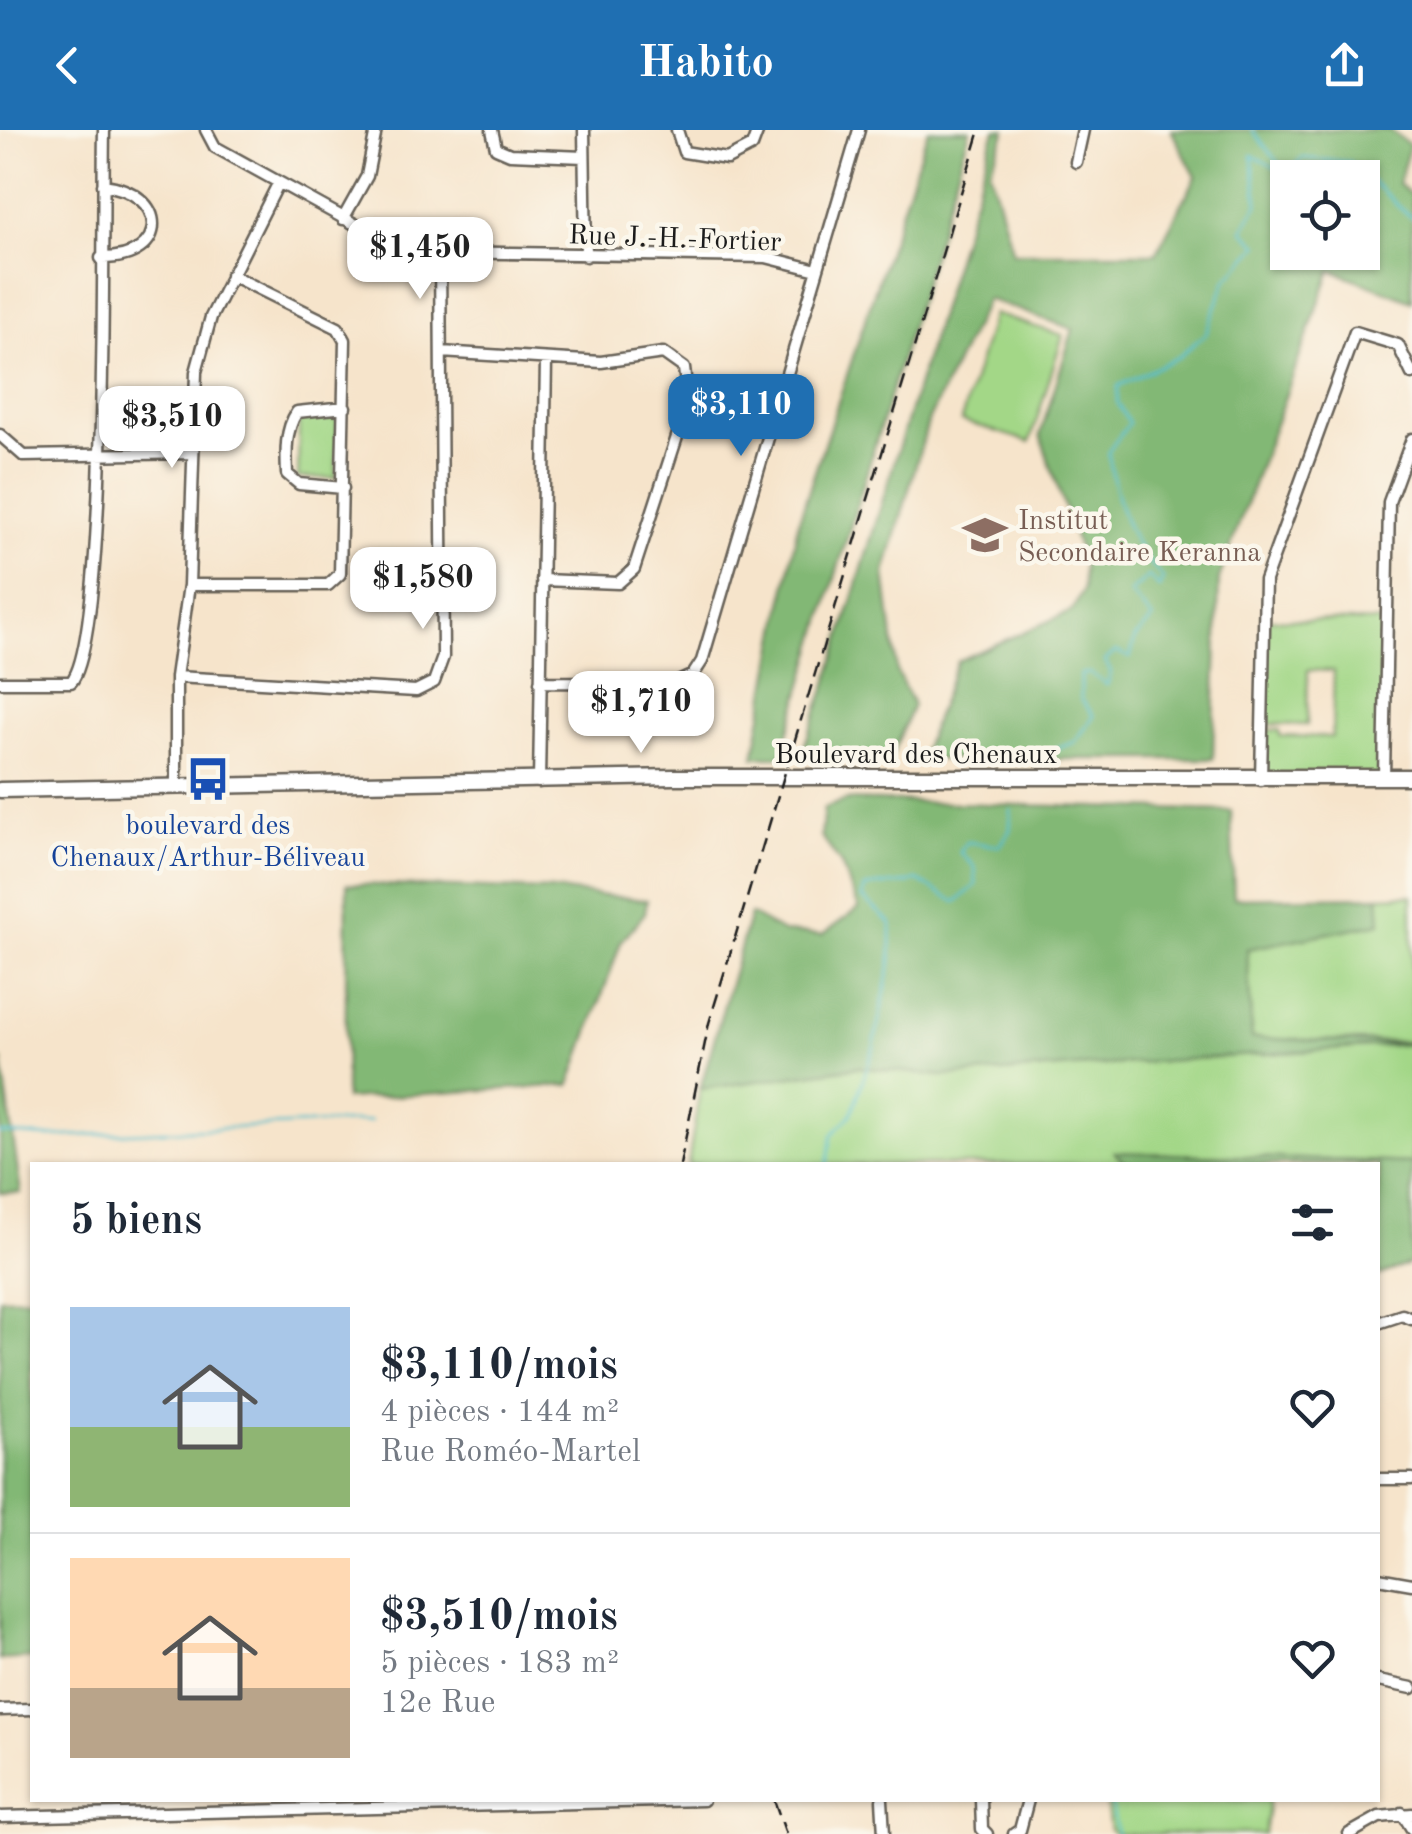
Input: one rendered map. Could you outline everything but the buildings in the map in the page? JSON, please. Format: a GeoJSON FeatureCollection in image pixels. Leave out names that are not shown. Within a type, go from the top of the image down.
{"type":"FeatureCollection","features":[{"type":"Feature","properties":{"kind":"main road","name":"Boulevard des Chenaux"},"geometry":{"type":"LineString","coordinates":[[0,790],[745,776],[1261,780],[1412,777]]}},
{"type":"Feature","properties":{"kind":"street"},"geometry":{"type":"LineString","coordinates":[[0,682],[72,682],[83,664],[96,567],[104,130]]}},
{"type":"Feature","properties":{"kind":"street","name":"Rue J.-H.-Fortier"},"geometry":{"type":"LineString","coordinates":[[206,130],[215,148],[389,244],[440,252],[766,257],[817,270]]}},
{"type":"Feature","properties":{"kind":"street"},"geometry":{"type":"LineString","coordinates":[[342,219],[367,176],[376,130]]}},
{"type":"Feature","properties":{"kind":"street"},"geometry":{"type":"LineString","coordinates":[[492,130],[496,148],[510,154],[584,157]]}},
{"type":"Feature","properties":{"kind":"street"},"geometry":{"type":"LineString","coordinates":[[584,130],[586,256]]}},
{"type":"Feature","properties":{"kind":"street"},"geometry":{"type":"LineString","coordinates":[[677,130],[684,152],[727,159],[752,146],[758,130]]}},
{"type":"Feature","properties":{"kind":"street"},"geometry":{"type":"LineString","coordinates":[[540,682],[676,683],[698,668],[859,130]]}},
{"type":"Feature","properties":{"kind":"street"},"geometry":{"type":"LineString","coordinates":[[1076,162],[1083,130]]}},
{"type":"Feature","properties":{"kind":"street"},"geometry":{"type":"LineString","coordinates":[[176,785],[176,677],[188,585],[196,372],[211,318],[278,184]]}},
{"type":"Feature","properties":{"kind":"street"},"geometry":{"type":"LineString","coordinates":[[101,258],[127,258],[141,250],[152,234],[154,218],[141,196],[125,187],[103,185]]}},
{"type":"Feature","properties":{"kind":"street"},"geometry":{"type":"LineString","coordinates":[[176,677],[416,691],[434,682],[443,656],[440,252]]}},
{"type":"Feature","properties":{"kind":"street"},"geometry":{"type":"LineString","coordinates":[[188,585],[328,585],[340,574],[345,340],[338,328],[231,275]]}},
{"type":"Feature","properties":{"kind":"street"},"geometry":{"type":"LineString","coordinates":[[1261,780],[1265,580],[1356,332],[1398,345],[1412,374]]}},
{"type":"Feature","properties":{"kind":"street"},"geometry":{"type":"LineString","coordinates":[[441,352],[602,362],[663,353],[678,360],[689,382],[688,403],[630,575],[610,584],[542,580]]}},
{"type":"Feature","properties":{"kind":"street"},"geometry":{"type":"LineString","coordinates":[[538,782],[546,360]]}},
{"type":"Feature","properties":{"kind":"street"},"geometry":{"type":"LineString","coordinates":[[343,488],[299,484],[288,474],[286,466],[288,426],[296,412],[345,407]]}},
{"type":"Feature","properties":{"kind":"street"},"geometry":{"type":"LineString","coordinates":[[0,435],[24,456],[192,453]]}},
{"type":"Feature","properties":{"kind":"street"},"geometry":{"type":"LineString","coordinates":[[1384,778],[1389,502],[1412,439]]}},
{"type":"Feature","properties":{"kind":"street"},"geometry":{"type":"LineString","coordinates":[[1380,1322],[1402,1315],[1412,1318]]}},
{"type":"Feature","properties":{"kind":"street"},"geometry":{"type":"LineString","coordinates":[[1380,1479],[1412,1479]]}},
{"type":"Feature","properties":{"kind":"street"},"geometry":{"type":"LineString","coordinates":[[1380,1578],[1412,1584]]}},
{"type":"Feature","properties":{"kind":"street"},"geometry":{"type":"LineString","coordinates":[[1380,1684],[1412,1688]]}},
{"type":"Feature","properties":{"kind":"street"},"geometry":{"type":"LineString","coordinates":[[0,1710],[30,1709]]}},
{"type":"Feature","properties":{"kind":"street"},"geometry":{"type":"LineString","coordinates":[[0,1817],[534,1802]]}},
{"type":"Feature","properties":{"kind":"street"},"geometry":{"type":"LineString","coordinates":[[882,1802],[879,1819],[884,1834]]}},
{"type":"Feature","properties":{"kind":"street"},"geometry":{"type":"LineString","coordinates":[[981,1802],[982,1829],[987,1834]]}},
{"type":"Feature","properties":{"kind":"street"},"geometry":{"type":"LineString","coordinates":[[1014,1834],[1020,1830],[1027,1802]]}},
{"type":"Feature","properties":{"kind":"street"},"geometry":{"type":"LineString","coordinates":[[1349,1834],[1379,1817],[1407,1813],[1412,1830]]}},
{"type":"Feature","properties":{"kind":"green space"},"geometry":{"type":"Polygon","coordinates":[[[928,130],[970,130],[781,757],[754,757],[798,523],[928,130]]]}},
{"type":"Feature","properties":{"kind":"green space"},"geometry":{"type":"Polygon","coordinates":[[[995,130],[1006,130],[990,170],[1013,253],[1156,253],[1196,177],[1171,130],[1390,130],[1410,145],[1398,184],[1412,195],[1412,301],[1331,270],[1219,579],[1213,759],[920,759],[957,661],[1072,611],[1083,590],[1083,562],[1040,435],[1073,329],[987,299],[929,419],[885,573],[897,672],[913,705],[890,760],[800,757],[826,687],[995,130]]]}},
{"type":"Feature","properties":{"kind":"green space"},"geometry":{"type":"Polygon","coordinates":[[[993,314],[1063,335],[1030,442],[961,421],[993,314]]]}},
{"type":"Feature","properties":{"kind":"green space"},"geometry":{"type":"Polygon","coordinates":[[[299,418],[338,419],[336,478],[298,478],[299,418]]]}},
{"type":"Feature","properties":{"kind":"green space"},"geometry":{"type":"Polygon","coordinates":[[[1264,619],[1387,622],[1384,778],[1261,780],[1262,730],[1279,730],[1280,736],[1332,737],[1334,671],[1308,670],[1307,725],[1262,724],[1264,619]]]}},
{"type":"Feature","properties":{"kind":"green space"},"geometry":{"type":"Polygon","coordinates":[[[847,800],[1231,811],[1234,898],[1379,896],[1381,923],[1247,949],[1252,1038],[1412,1044],[943,1076],[857,1067],[700,1089],[750,914],[783,932],[822,935],[859,908],[841,864],[821,836],[824,808],[847,800]]]}},
{"type":"Feature","properties":{"kind":"green space"},"geometry":{"type":"Polygon","coordinates":[[[347,884],[552,890],[647,900],[645,913],[621,942],[570,1085],[345,1099],[347,884]]]}},
{"type":"Feature","properties":{"kind":"green space"},"geometry":{"type":"Polygon","coordinates":[[[1412,895],[1412,1042],[1252,1039],[1246,949],[1380,923],[1379,896],[1412,895]]]}},
{"type":"Feature","properties":{"kind":"green space"},"geometry":{"type":"Polygon","coordinates":[[[1412,1044],[1412,1163],[1116,1152],[1124,1162],[688,1162],[700,1089],[858,1067],[943,1076],[1412,1044]]]}},
{"type":"Feature","properties":{"kind":"green space"},"geometry":{"type":"Polygon","coordinates":[[[2,1060],[21,1193],[0,1193],[2,1060]]]}},
{"type":"Feature","properties":{"kind":"green space"},"geometry":{"type":"Polygon","coordinates":[[[1114,1152],[1412,1163],[1412,1263],[1380,1275],[1380,1162],[1124,1162],[1114,1152]]]}},
{"type":"Feature","properties":{"kind":"green space"},"geometry":{"type":"Polygon","coordinates":[[[30,1297],[30,1658],[0,1660],[0,1298],[30,1297]]]}},
{"type":"Feature","properties":{"kind":"green space"},"geometry":{"type":"Polygon","coordinates":[[[1106,1802],[1269,1802],[1264,1834],[1115,1834],[1110,1830],[1106,1802]]]}},
{"type":"Feature","properties":{"kind":"waterway"},"geometry":{"type":"LineString","coordinates":[[1031,758],[1075,742],[1094,716],[1081,699],[1081,674],[1090,673],[1107,685],[1111,672],[1105,661],[1116,651],[1130,658],[1135,638],[1153,619],[1130,593],[1149,576],[1159,588],[1163,578],[1140,549],[1125,520],[1108,452],[1129,423],[1117,403],[1118,386],[1180,356],[1206,333],[1226,280],[1259,245],[1243,230],[1258,204],[1252,155],[1287,174],[1252,130]]}},
{"type":"Feature","properties":{"kind":"waterway"},"geometry":{"type":"LineString","coordinates":[[1300,160],[1326,160]]}},
{"type":"Feature","properties":{"kind":"waterway"},"geometry":{"type":"LineString","coordinates":[[1380,189],[1412,218]]}},
{"type":"Feature","properties":{"kind":"waterway"},"geometry":{"type":"LineString","coordinates":[[828,1162],[832,1135],[851,1115],[873,1050],[891,962],[891,923],[862,897],[865,888],[917,880],[956,902],[976,885],[975,867],[960,852],[967,842],[1000,846],[1010,830],[1011,810]]}},
{"type":"Feature","properties":{"kind":"waterway"},"geometry":{"type":"LineString","coordinates":[[0,1133],[47,1137],[371,1121]]}},
{"type":"Feature","properties":{"kind":"waterway"},"geometry":{"type":"LineString","coordinates":[[1111,1802],[1117,1834]]}},
{"type":"Feature","properties":{"kind":"railway"},"geometry":{"type":"LineString","coordinates":[[681,1162],[709,1023],[980,130]]}},
{"type":"Feature","properties":{"kind":"railway"},"geometry":{"type":"LineString","coordinates":[[775,1802],[786,1834]]}},
{"type":"Feature","properties":{"kind":"place","name":"Institut Secondaire Keranna"},"geometry":{"type":"Point","coordinates":[985,535]}},
{"type":"Feature","properties":{"kind":"place","name":"boulevard des Chenaux/Arthur-Béliveau"},"geometry":{"type":"Point","coordinates":[208,779]}}]}
